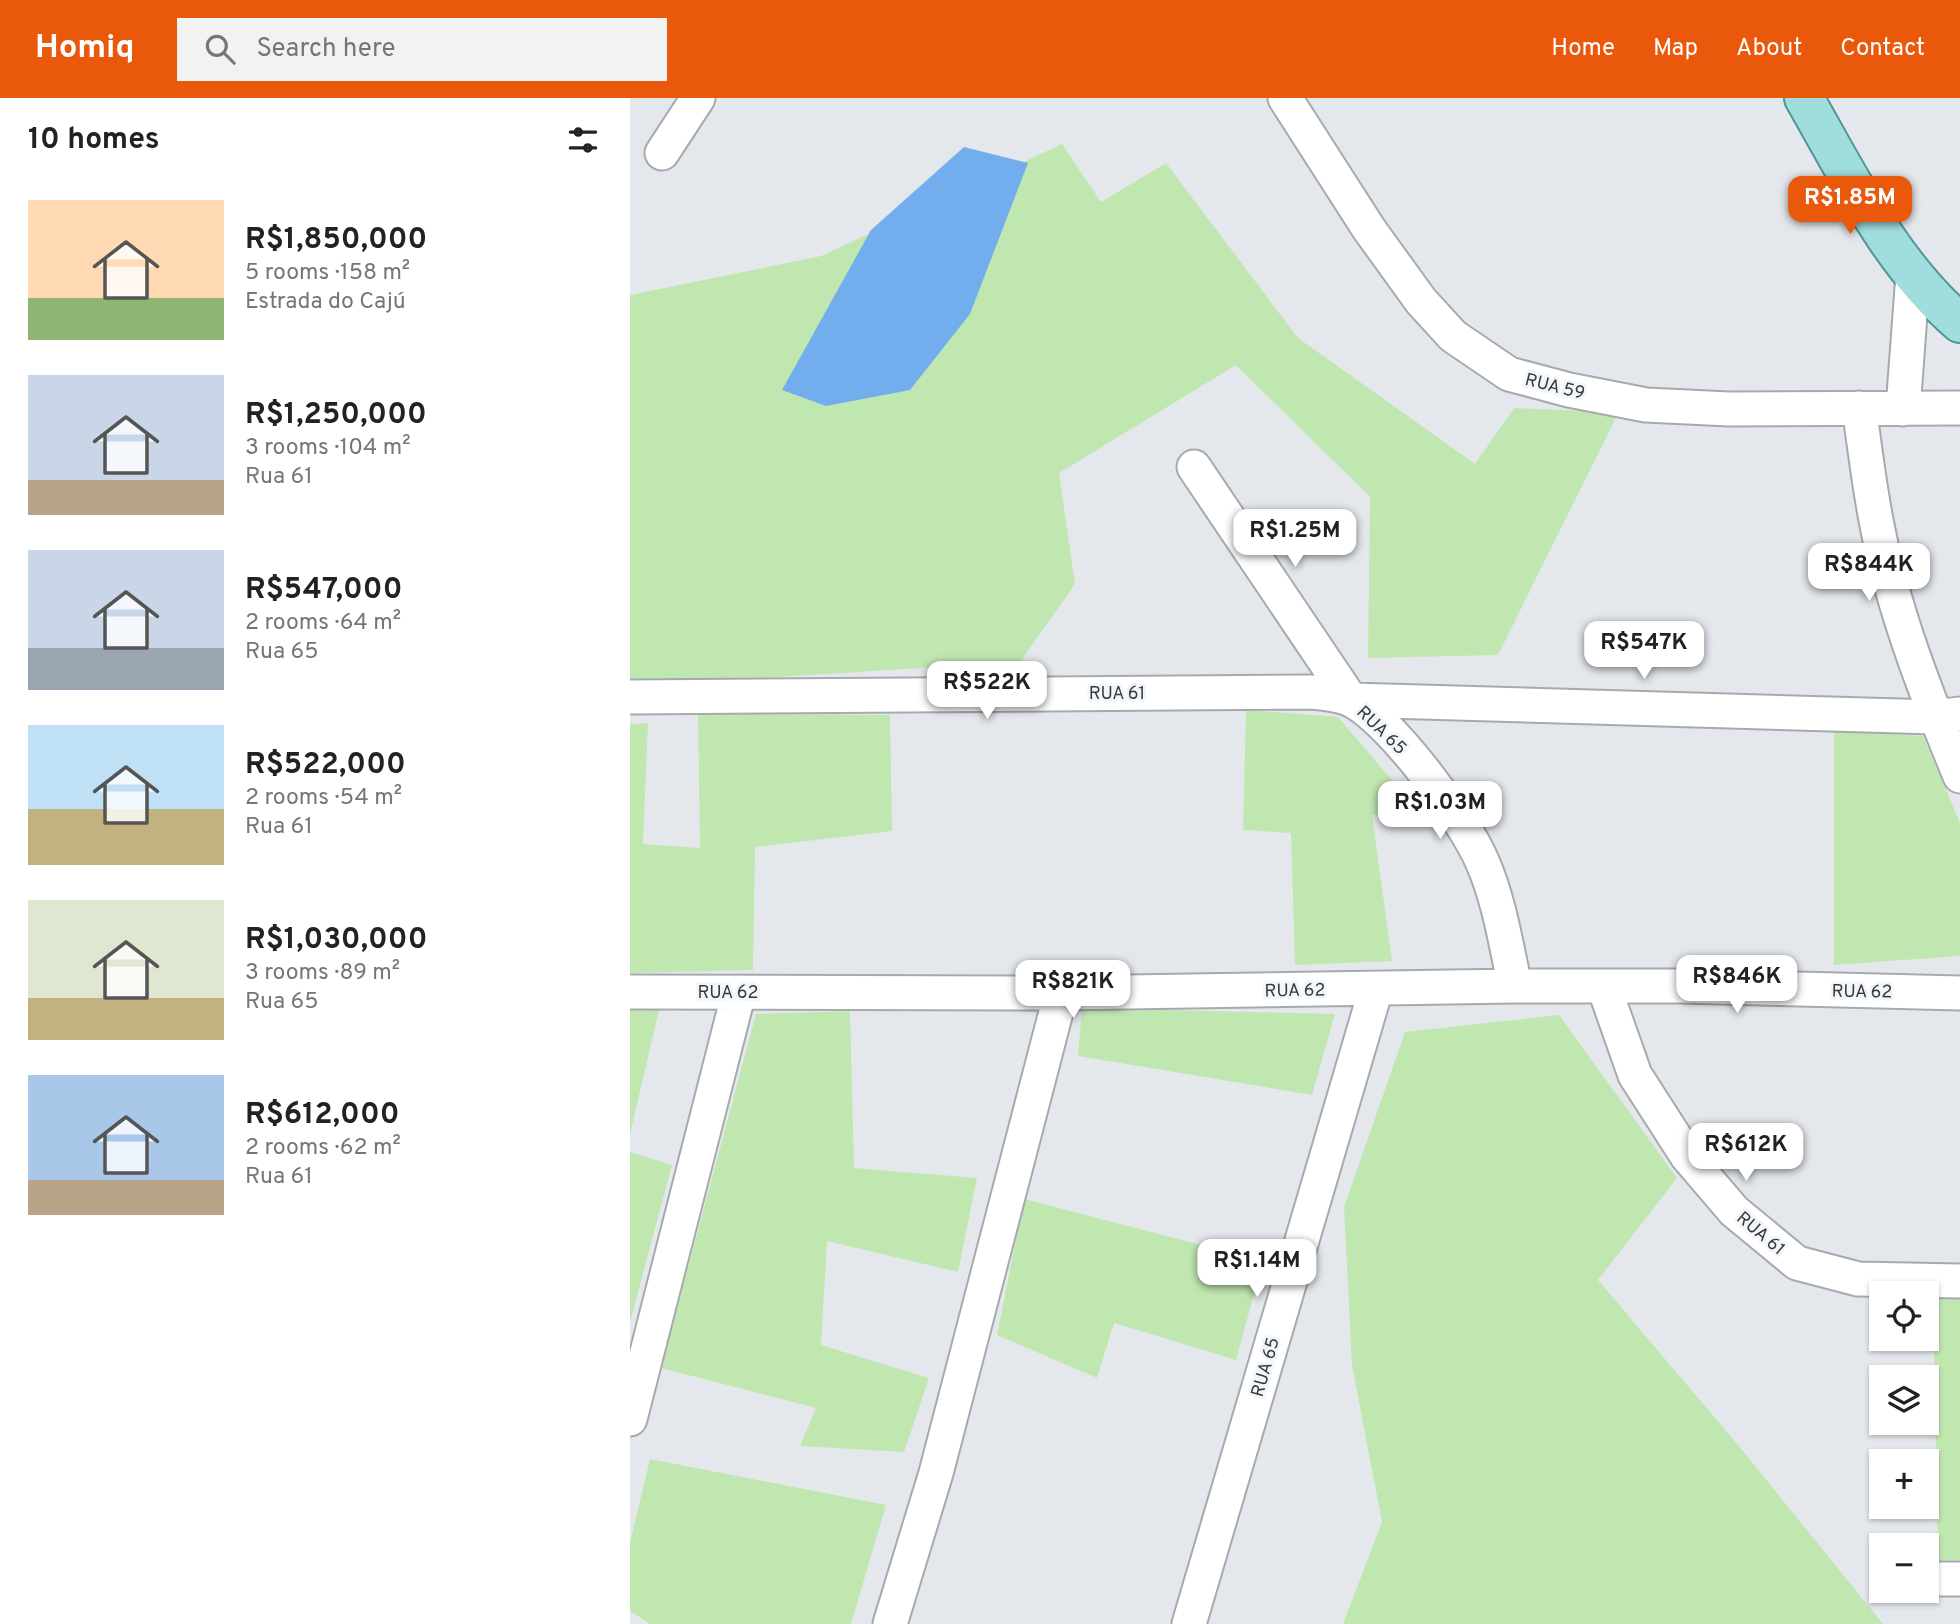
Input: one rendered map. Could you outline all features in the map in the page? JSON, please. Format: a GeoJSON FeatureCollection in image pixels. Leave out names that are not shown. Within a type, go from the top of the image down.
{"type":"FeatureCollection","features":[{"type":"Feature","properties":{"kind":"main road"},"geometry":{"type":"LineString","coordinates":[[1804,98],[1875,221],[1913,274],[1960,323]]}},
{"type":"Feature","properties":{"kind":"street"},"geometry":{"type":"LineString","coordinates":[[662,153],[698,98]]}},
{"type":"Feature","properties":{"kind":"street","name":"RUA 59"},"geometry":{"type":"LineString","coordinates":[[1285,98],[1369,229],[1421,301],[1453,336],[1509,374],[1569,390],[1646,405],[1729,408],[1960,408]]}},
{"type":"Feature","properties":{"kind":"street"},"geometry":{"type":"LineString","coordinates":[[1903,409],[1913,274]]}},
{"type":"Feature","properties":{"kind":"street"},"geometry":{"type":"LineString","coordinates":[[1859,408],[1877,526],[1891,581],[1948,715],[1960,776]]}},
{"type":"Feature","properties":{"kind":"street"},"geometry":{"type":"LineString","coordinates":[[1195,467],[1351,701]]}},
{"type":"Feature","properties":{"kind":"street","name":"RUA 61"},"geometry":{"type":"LineString","coordinates":[[630,697],[1309,692],[1351,701],[1948,715]]}},
{"type":"Feature","properties":{"kind":"street","name":"RUA 65"},"geometry":{"type":"LineString","coordinates":[[1351,701],[1369,713],[1407,752],[1458,818],[1483,862],[1515,986]]}},
{"type":"Feature","properties":{"kind":"street","name":"RUA 62"},"geometry":{"type":"LineString","coordinates":[[630,992],[1061,993],[1515,986],[1960,993]]}},
{"type":"Feature","properties":{"kind":"street","name":"RUA 61"},"geometry":{"type":"LineString","coordinates":[[1604,987],[1635,1075],[1687,1156],[1734,1210],[1797,1263],[1857,1279],[1960,1281]]}},
{"type":"Feature","properties":{"kind":"street","name":"RUA 65"},"geometry":{"type":"LineString","coordinates":[[1189,1624],[1376,989]]}},
{"type":"Feature","properties":{"kind":"street"},"geometry":{"type":"LineString","coordinates":[[630,1419],[739,992]]}},
{"type":"Feature","properties":{"kind":"street"},"geometry":{"type":"LineString","coordinates":[[890,1624],[936,1472],[1061,993]]}},
{"type":"Feature","properties":{"kind":"street"},"geometry":{"type":"LineString","coordinates":[[1939,1579],[1960,1579]]}},
{"type":"Feature","properties":{"kind":"green space"},"geometry":{"type":"Polygon","coordinates":[[[1062,144],[1101,202],[1166,163],[1298,338],[1475,464],[1514,408],[1619,412],[1498,655],[1368,658],[1370,497],[1236,365],[1059,473],[1075,584],[1020,662],[630,686],[630,295],[821,256],[1062,144]]]}},
{"type":"Feature","properties":{"kind":"green space"},"geometry":{"type":"Polygon","coordinates":[[[1246,710],[1338,717],[1422,815],[1372,815],[1392,961],[1295,965],[1291,833],[1243,830],[1246,710]]]}},
{"type":"Feature","properties":{"kind":"green space"},"geometry":{"type":"Polygon","coordinates":[[[698,713],[890,715],[892,831],[755,847],[753,970],[630,973],[630,724],[648,723],[643,844],[700,848],[698,713]]]}},
{"type":"Feature","properties":{"kind":"green space"},"geometry":{"type":"Polygon","coordinates":[[[1834,729],[1923,736],[1960,823],[1960,956],[1834,965],[1834,729]]]}},
{"type":"Feature","properties":{"kind":"green space"},"geometry":{"type":"Polygon","coordinates":[[[660,1006],[630,1134],[630,1010],[660,1006]]]}},
{"type":"Feature","properties":{"kind":"green space"},"geometry":{"type":"Polygon","coordinates":[[[1082,1008],[1335,1014],[1312,1095],[1078,1056],[1082,1008]]]}},
{"type":"Feature","properties":{"kind":"green space"},"geometry":{"type":"Polygon","coordinates":[[[850,1011],[854,1168],[977,1178],[958,1272],[827,1241],[821,1345],[929,1378],[904,1452],[800,1446],[816,1408],[661,1368],[756,1014],[850,1011]]]}},
{"type":"Feature","properties":{"kind":"green space"},"geometry":{"type":"Polygon","coordinates":[[[1559,1015],[1677,1178],[1598,1280],[1738,1445],[1883,1624],[1343,1624],[1382,1522],[1352,1365],[1344,1207],[1405,1032],[1559,1015]]]}},
{"type":"Feature","properties":{"kind":"green space"},"geometry":{"type":"Polygon","coordinates":[[[630,1152],[672,1165],[630,1322],[630,1152]]]}},
{"type":"Feature","properties":{"kind":"green space"},"geometry":{"type":"Polygon","coordinates":[[[1024,1199],[1263,1261],[1236,1360],[1114,1323],[1097,1378],[997,1335],[1024,1199]]]}},
{"type":"Feature","properties":{"kind":"green space"},"geometry":{"type":"Polygon","coordinates":[[[1939,1295],[1960,1295],[1960,1560],[1939,1560],[1939,1449],[1936,1449],[1936,1435],[1939,1435],[1939,1365],[1934,1365],[1934,1351],[1939,1351],[1939,1295]]]}},
{"type":"Feature","properties":{"kind":"green space"},"geometry":{"type":"Polygon","coordinates":[[[650,1459],[886,1505],[851,1624],[650,1624],[630,1611],[630,1543],[650,1459]]]}},
{"type":"Feature","properties":{"kind":"water"},"geometry":{"type":"Polygon","coordinates":[[[964,147],[1028,163],[970,314],[910,390],[826,406],[782,390],[871,230],[964,147]]]}}]}
